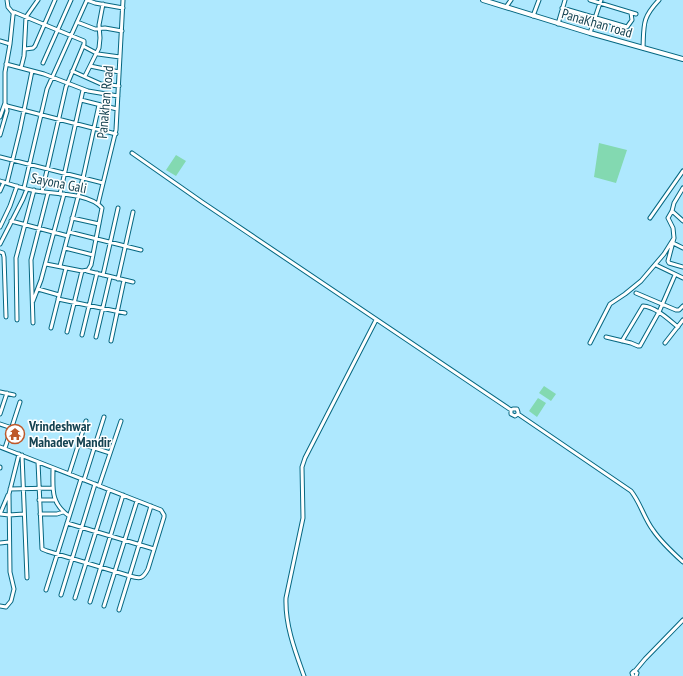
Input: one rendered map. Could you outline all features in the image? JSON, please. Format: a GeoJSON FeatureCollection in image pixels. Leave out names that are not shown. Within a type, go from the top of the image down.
{"type":"FeatureCollection","features":[{"type":"Feature","properties":{"kind":"street"},"geometry":{"type":"LineString","coordinates":[[0,135],[7,111],[5,97],[5,74],[13,13],[8,7],[7,0]]}},
{"type":"Feature","properties":{"kind":"street"},"geometry":{"type":"LineString","coordinates":[[21,68],[25,50],[26,17],[38,0]]}},
{"type":"Feature","properties":{"kind":"street"},"geometry":{"type":"LineString","coordinates":[[25,50],[34,47],[55,0]]}},
{"type":"Feature","properties":{"kind":"street"},"geometry":{"type":"LineString","coordinates":[[43,63],[71,0]]}},
{"type":"Feature","properties":{"kind":"street"},"geometry":{"type":"LineString","coordinates":[[0,244],[23,199],[29,164],[47,89],[87,0],[123,8]]}},
{"type":"Feature","properties":{"kind":"street"},"geometry":{"type":"LineString","coordinates":[[85,76],[97,54],[100,43],[99,29],[104,5],[107,0]]}},
{"type":"Feature","properties":{"kind":"street","name":"Panakhan Road"},"geometry":{"type":"LineString","coordinates":[[98,204],[116,134],[124,0]]}},
{"type":"Feature","properties":{"kind":"street","name":"PanaKhan road"},"geometry":{"type":"LineString","coordinates":[[483,0],[590,34],[683,59]]}},
{"type":"Feature","properties":{"kind":"street"},"geometry":{"type":"LineString","coordinates":[[506,8],[511,0]]}},
{"type":"Feature","properties":{"kind":"street"},"geometry":{"type":"LineString","coordinates":[[533,16],[539,0]]}},
{"type":"Feature","properties":{"kind":"street"},"geometry":{"type":"LineString","coordinates":[[558,24],[565,0]]}},
{"type":"Feature","properties":{"kind":"street"},"geometry":{"type":"LineString","coordinates":[[590,0],[600,1],[636,14]]}},
{"type":"Feature","properties":{"kind":"street"},"geometry":{"type":"LineString","coordinates":[[643,48],[646,16],[659,0]]}},
{"type":"Feature","properties":{"kind":"street"},"geometry":{"type":"LineString","coordinates":[[590,34],[600,1]]}},
{"type":"Feature","properties":{"kind":"street"},"geometry":{"type":"LineString","coordinates":[[562,8],[627,27],[632,20],[631,13]]}},
{"type":"Feature","properties":{"kind":"street"},"geometry":{"type":"LineString","coordinates":[[13,13],[16,12],[72,35],[83,40],[84,43],[67,83],[42,192]]}},
{"type":"Feature","properties":{"kind":"street"},"geometry":{"type":"LineString","coordinates":[[77,22],[92,28],[105,28],[122,31]]}},
{"type":"Feature","properties":{"kind":"street"},"geometry":{"type":"LineString","coordinates":[[0,42],[10,44]]}},
{"type":"Feature","properties":{"kind":"street"},"geometry":{"type":"LineString","coordinates":[[83,46],[97,54],[120,57]]}},
{"type":"Feature","properties":{"kind":"street"},"geometry":{"type":"LineString","coordinates":[[6,64],[53,77],[83,90],[118,96]]}},
{"type":"Feature","properties":{"kind":"street"},"geometry":{"type":"LineString","coordinates":[[90,66],[119,72]]}},
{"type":"Feature","properties":{"kind":"street"},"geometry":{"type":"LineString","coordinates":[[0,191],[5,183],[13,160],[32,71]]}},
{"type":"Feature","properties":{"kind":"street"},"geometry":{"type":"LineString","coordinates":[[72,71],[101,84],[118,86]]}},
{"type":"Feature","properties":{"kind":"street"},"geometry":{"type":"LineString","coordinates":[[33,303],[46,264],[54,232],[83,90]]}},
{"type":"Feature","properties":{"kind":"street"},"geometry":{"type":"LineString","coordinates":[[0,95],[5,97]]}},
{"type":"Feature","properties":{"kind":"street"},"geometry":{"type":"LineString","coordinates":[[81,100],[117,109]]}},
{"type":"Feature","properties":{"kind":"street"},"geometry":{"type":"LineString","coordinates":[[6,104],[23,110],[116,134]]}},
{"type":"Feature","properties":{"kind":"street"},"geometry":{"type":"LineString","coordinates":[[0,117],[6,104]]}},
{"type":"Feature","properties":{"kind":"street"},"geometry":{"type":"LineString","coordinates":[[60,266],[83,178],[99,105]]}},
{"type":"Feature","properties":{"kind":"street"},"geometry":{"type":"LineString","coordinates":[[132,153],[376,320],[511,410],[510,413],[512,416],[518,414],[631,491],[657,536],[683,562]]}},
{"type":"Feature","properties":{"kind":"street"},"geometry":{"type":"LineString","coordinates":[[0,157],[103,183]]}},
{"type":"Feature","properties":{"kind":"street"},"geometry":{"type":"LineString","coordinates":[[650,218],[683,171]]}},
{"type":"Feature","properties":{"kind":"street","name":"Sayona Gali"},"geometry":{"type":"LineString","coordinates":[[0,181],[42,192],[78,196],[98,204],[102,208],[91,265],[87,271]]}},
{"type":"Feature","properties":{"kind":"street"},"geometry":{"type":"LineString","coordinates":[[0,227],[17,186]]}},
{"type":"Feature","properties":{"kind":"street"},"geometry":{"type":"LineString","coordinates":[[683,188],[674,203],[668,220],[673,228],[674,238],[668,262],[683,267]]}},
{"type":"Feature","properties":{"kind":"street"},"geometry":{"type":"LineString","coordinates":[[17,320],[15,262],[34,190]]}},
{"type":"Feature","properties":{"kind":"street"},"geometry":{"type":"LineString","coordinates":[[33,323],[31,260],[48,193]]}},
{"type":"Feature","properties":{"kind":"street"},"geometry":{"type":"LineString","coordinates":[[103,275],[118,208]]}},
{"type":"Feature","properties":{"kind":"street"},"geometry":{"type":"LineString","coordinates":[[672,211],[683,221]]}},
{"type":"Feature","properties":{"kind":"street"},"geometry":{"type":"LineString","coordinates":[[118,279],[133,212]]}},
{"type":"Feature","properties":{"kind":"street"},"geometry":{"type":"LineString","coordinates":[[72,218],[99,224]]}},
{"type":"Feature","properties":{"kind":"street"},"geometry":{"type":"LineString","coordinates":[[11,221],[38,229],[96,239],[141,250]]}},
{"type":"Feature","properties":{"kind":"street"},"geometry":{"type":"LineString","coordinates":[[590,343],[610,304],[632,289],[656,265],[674,238]]}},
{"type":"Feature","properties":{"kind":"street"},"geometry":{"type":"LineString","coordinates":[[673,243],[683,248]]}},
{"type":"Feature","properties":{"kind":"street"},"geometry":{"type":"LineString","coordinates":[[65,248],[93,254]]}},
{"type":"Feature","properties":{"kind":"street"},"geometry":{"type":"LineString","coordinates":[[0,252],[4,257],[6,317]]}},
{"type":"Feature","properties":{"kind":"street"},"geometry":{"type":"LineString","coordinates":[[46,264],[97,273],[133,282]]}},
{"type":"Feature","properties":{"kind":"street"},"geometry":{"type":"LineString","coordinates":[[656,265],[683,278]]}},
{"type":"Feature","properties":{"kind":"street"},"geometry":{"type":"LineString","coordinates":[[51,328],[66,268]]}},
{"type":"Feature","properties":{"kind":"street"},"geometry":{"type":"LineString","coordinates":[[67,332],[82,271]]}},
{"type":"Feature","properties":{"kind":"street"},"geometry":{"type":"LineString","coordinates":[[82,335],[97,273]]}},
{"type":"Feature","properties":{"kind":"street"},"geometry":{"type":"LineString","coordinates":[[606,337],[640,346],[659,312],[675,274]]}},
{"type":"Feature","properties":{"kind":"street"},"geometry":{"type":"LineString","coordinates":[[96,337],[110,277]]}},
{"type":"Feature","properties":{"kind":"street"},"geometry":{"type":"LineString","coordinates":[[110,341],[124,280]]}},
{"type":"Feature","properties":{"kind":"street"},"geometry":{"type":"LineString","coordinates":[[38,289],[74,302],[125,313]]}},
{"type":"Feature","properties":{"kind":"street"},"geometry":{"type":"LineString","coordinates":[[636,294],[676,310],[679,310],[683,306]]}},
{"type":"Feature","properties":{"kind":"street"},"geometry":{"type":"LineString","coordinates":[[622,341],[642,307],[645,306],[659,312],[678,326]]}},
{"type":"Feature","properties":{"kind":"street"},"geometry":{"type":"LineString","coordinates":[[304,676],[292,638],[285,608],[303,518],[302,467],[305,458],[376,320]]}},
{"type":"Feature","properties":{"kind":"street"},"geometry":{"type":"LineString","coordinates":[[665,343],[683,320]]}},
{"type":"Feature","properties":{"kind":"street"},"geometry":{"type":"LineString","coordinates":[[0,392],[14,395]]}},
{"type":"Feature","properties":{"kind":"street"},"geometry":{"type":"LineString","coordinates":[[0,414],[7,393]]}},
{"type":"Feature","properties":{"kind":"street"},"geometry":{"type":"LineString","coordinates":[[5,448],[20,402]]}},
{"type":"Feature","properties":{"kind":"street"},"geometry":{"type":"LineString","coordinates":[[46,590],[69,516],[104,417]]}},
{"type":"Feature","properties":{"kind":"street"},"geometry":{"type":"LineString","coordinates":[[69,474],[86,421]]}},
{"type":"Feature","properties":{"kind":"street"},"geometry":{"type":"LineString","coordinates":[[99,486],[121,421]]}},
{"type":"Feature","properties":{"kind":"street"},"geometry":{"type":"LineString","coordinates":[[0,424],[12,428]]}},
{"type":"Feature","properties":{"kind":"street"},"geometry":{"type":"LineString","coordinates":[[79,443],[110,453]]}},
{"type":"Feature","properties":{"kind":"street"},"geometry":{"type":"LineString","coordinates":[[0,447],[161,510],[164,514],[148,569],[144,577],[140,578],[115,572],[57,555],[42,549],[38,462]]}},
{"type":"Feature","properties":{"kind":"street"},"geometry":{"type":"LineString","coordinates":[[21,455],[27,578]]}},
{"type":"Feature","properties":{"kind":"street"},"geometry":{"type":"LineString","coordinates":[[0,606],[6,607],[9,604],[14,589],[10,572],[9,494],[21,455]]}},
{"type":"Feature","properties":{"kind":"street"},"geometry":{"type":"LineString","coordinates":[[53,468],[53,488],[56,504],[69,516]]}},
{"type":"Feature","properties":{"kind":"street"},"geometry":{"type":"LineString","coordinates":[[61,595],[95,484]]}},
{"type":"Feature","properties":{"kind":"street"},"geometry":{"type":"LineString","coordinates":[[10,489],[53,488]]}},
{"type":"Feature","properties":{"kind":"street"},"geometry":{"type":"LineString","coordinates":[[75,598],[109,490]]}},
{"type":"Feature","properties":{"kind":"street"},"geometry":{"type":"LineString","coordinates":[[9,494],[0,514],[24,514]]}},
{"type":"Feature","properties":{"kind":"street"},"geometry":{"type":"LineString","coordinates":[[90,602],[123,495]]}},
{"type":"Feature","properties":{"kind":"street"},"geometry":{"type":"LineString","coordinates":[[39,500],[55,500]]}},
{"type":"Feature","properties":{"kind":"street"},"geometry":{"type":"LineString","coordinates":[[104,606],[137,501]]}},
{"type":"Feature","properties":{"kind":"street"},"geometry":{"type":"LineString","coordinates":[[119,610],[151,506]]}},
{"type":"Feature","properties":{"kind":"street"},"geometry":{"type":"LineString","coordinates":[[40,514],[57,514],[63,512]]}},
{"type":"Feature","properties":{"kind":"street"},"geometry":{"type":"LineString","coordinates":[[67,523],[154,550]]}},
{"type":"Feature","properties":{"kind":"street"},"geometry":{"type":"LineString","coordinates":[[0,543],[10,542]]}},
{"type":"Feature","properties":{"kind":"street"},"geometry":{"type":"LineString","coordinates":[[634,676],[632,673],[683,620]]}},
{"type":"Feature","properties":{"kind":"green space"},"geometry":{"type":"Polygon","coordinates":[[[599,143],[627,150],[616,183],[594,177],[599,143]]]}},
{"type":"Feature","properties":{"kind":"green space"},"geometry":{"type":"Polygon","coordinates":[[[176,155],[186,161],[176,176],[166,170],[176,155]]]}},
{"type":"Feature","properties":{"kind":"green space"},"geometry":{"type":"Polygon","coordinates":[[[544,386],[556,394],[551,401],[539,393],[544,386]]]}},
{"type":"Feature","properties":{"kind":"green space"},"geometry":{"type":"Polygon","coordinates":[[[538,398],[546,403],[537,417],[529,411],[538,398]]]}},
{"type":"Feature","properties":{"kind":"place","name":"Vrindeshwar Mahadev Mandir"},"geometry":{"type":"Point","coordinates":[15,434]}}]}
